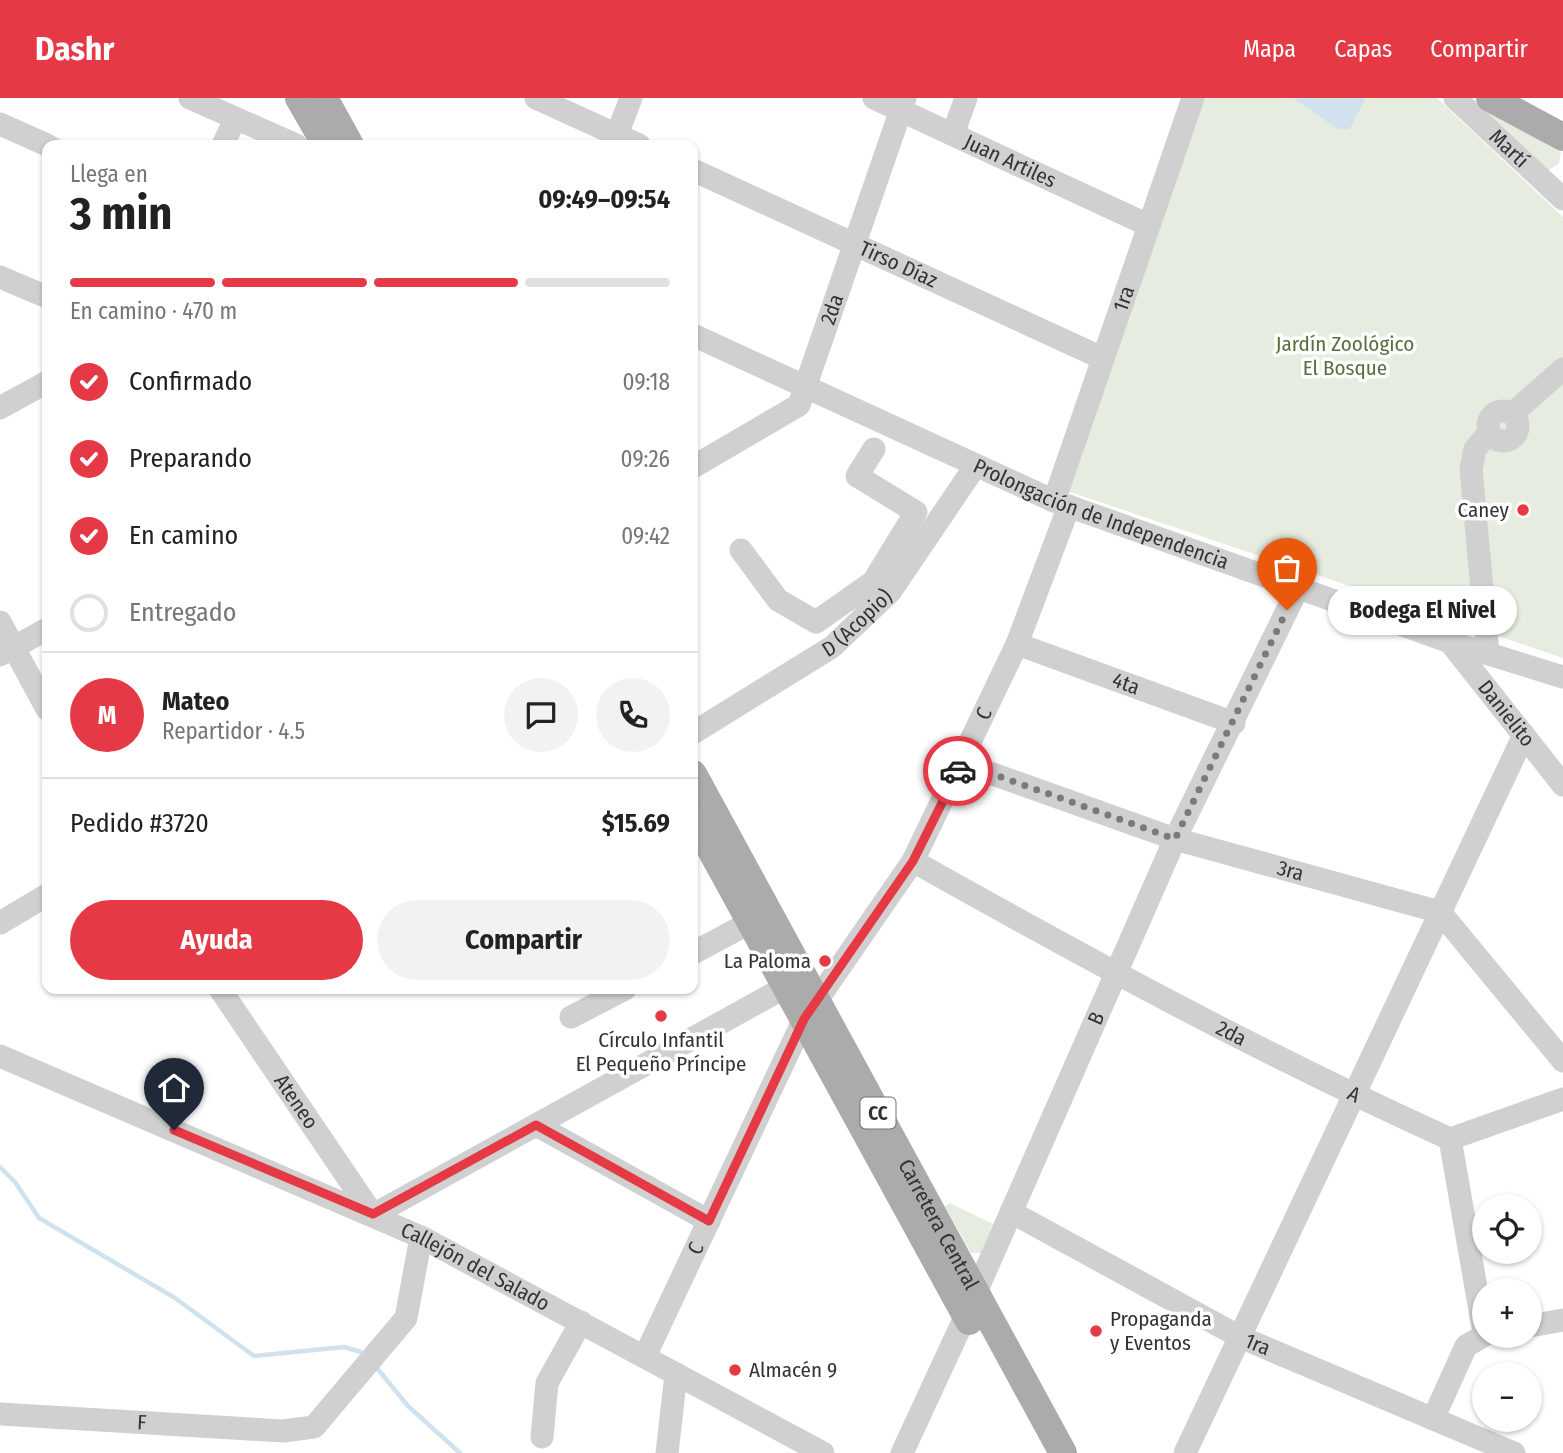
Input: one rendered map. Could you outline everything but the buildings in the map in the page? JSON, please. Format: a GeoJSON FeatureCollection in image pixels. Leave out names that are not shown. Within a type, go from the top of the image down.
{"type":"FeatureCollection","features":[{"type":"Feature","properties":{"kind":"main road"},"geometry":{"type":"LineString","coordinates":[[1490,98],[1563,137]]}},
{"type":"Feature","properties":{"kind":"main road"},"geometry":{"type":"LineString","coordinates":[[1527,98],[1563,118]]}},
{"type":"Feature","properties":{"kind":"main road"},"geometry":{"type":"LineString","coordinates":[[315,104],[325,140]]}},
{"type":"Feature","properties":{"kind":"main road"},"geometry":{"type":"LineString","coordinates":[[315,104],[346,140]]}},
{"type":"Feature","properties":{"kind":"main road","name":"Carretera Central"},"geometry":{"type":"LineString","coordinates":[[700,821],[751,922],[803,996]]}},
{"type":"Feature","properties":{"kind":"main road","name":"Carretera Central"},"geometry":{"type":"LineString","coordinates":[[700,821],[803,996],[971,1304],[1063,1453]]}},
{"type":"Feature","properties":{"kind":"main road","name":"Carretera Central"},"geometry":{"type":"LineString","coordinates":[[971,1304],[1042,1453]]}},
{"type":"Feature","properties":{"kind":"street"},"geometry":{"type":"LineString","coordinates":[[190,98],[285,140]]}},
{"type":"Feature","properties":{"kind":"street"},"geometry":{"type":"LineString","coordinates":[[536,98],[615,140],[631,98]]}},
{"type":"Feature","properties":{"kind":"street","name":"Juan Artiles"},"geometry":{"type":"LineString","coordinates":[[874,98],[902,104],[953,134],[1147,225]]}},
{"type":"Feature","properties":{"kind":"street"},"geometry":{"type":"LineString","coordinates":[[953,134],[966,98]]}},
{"type":"Feature","properties":{"kind":"street","name":"1ra"},"geometry":{"type":"LineString","coordinates":[[1062,504],[1102,359],[1193,98]]}},
{"type":"Feature","properties":{"kind":"street","name":"Martí"},"geometry":{"type":"LineString","coordinates":[[1455,98],[1563,199]]}},
{"type":"Feature","properties":{"kind":"street"},"geometry":{"type":"LineString","coordinates":[[288,140],[301,130],[315,104]]}},
{"type":"Feature","properties":{"kind":"street","name":"2da"},"geometry":{"type":"LineString","coordinates":[[698,464],[800,405],[902,104]]}},
{"type":"Feature","properties":{"kind":"street"},"geometry":{"type":"LineString","coordinates":[[225,140],[235,119]]}},
{"type":"Feature","properties":{"kind":"street"},"geometry":{"type":"LineString","coordinates":[[0,124],[42,143]]}},
{"type":"Feature","properties":{"kind":"street","name":"Tirso Díaz"},"geometry":{"type":"LineString","coordinates":[[698,172],[1102,359]]}},
{"type":"Feature","properties":{"kind":"street"},"geometry":{"type":"LineString","coordinates":[[0,276],[42,296]]}},
{"type":"Feature","properties":{"kind":"street","name":"Prolongación de Independencia"},"geometry":{"type":"LineString","coordinates":[[698,337],[1062,504],[1450,642],[1563,677]]}},
{"type":"Feature","properties":{"kind":"street"},"geometry":{"type":"LineString","coordinates":[[1488,654],[1471,470],[1475,449],[1489,433],[1488,423],[1493,414],[1502,411],[1513,414],[1563,369]]}},
{"type":"Feature","properties":{"kind":"street"},"geometry":{"type":"LineString","coordinates":[[0,408],[42,385]]}},
{"type":"Feature","properties":{"kind":"street"},"geometry":{"type":"LineString","coordinates":[[874,449],[858,475],[916,512],[940,508],[944,512]]}},
{"type":"Feature","properties":{"kind":"street","name":"D (Acopio)"},"geometry":{"type":"LineString","coordinates":[[698,730],[832,648],[890,592],[976,465]]}},
{"type":"Feature","properties":{"kind":"street","name":"C"},"geometry":{"type":"LineString","coordinates":[[645,1356],[709,1221],[803,996],[913,861],[962,763],[1017,644],[1062,504]]}},
{"type":"Feature","properties":{"kind":"street"},"geometry":{"type":"LineString","coordinates":[[741,550],[778,600],[816,622],[873,582],[916,512]]}},
{"type":"Feature","properties":{"kind":"street","name":"B"},"geometry":{"type":"LineString","coordinates":[[902,1453],[971,1304],[1175,839],[1298,588]]}},
{"type":"Feature","properties":{"kind":"street"},"geometry":{"type":"LineString","coordinates":[[0,622],[7,651],[42,702]]}},
{"type":"Feature","properties":{"kind":"street"},"geometry":{"type":"LineString","coordinates":[[7,651],[42,632]]}},
{"type":"Feature","properties":{"kind":"street","name":"Danielito"},"geometry":{"type":"LineString","coordinates":[[1450,642],[1563,785]]}},
{"type":"Feature","properties":{"kind":"street","name":"4ta"},"geometry":{"type":"LineString","coordinates":[[1017,644],[1234,723]]}},
{"type":"Feature","properties":{"kind":"street","name":"A"},"geometry":{"type":"LineString","coordinates":[[1185,1453],[1524,735]]}},
{"type":"Feature","properties":{"kind":"street","name":"3ra"},"geometry":{"type":"LineString","coordinates":[[962,763],[1175,839],[1440,912]]}},
{"type":"Feature","properties":{"kind":"street","name":"2da"},"geometry":{"type":"LineString","coordinates":[[913,861],[1117,975],[1354,1095],[1450,1139]]}},
{"type":"Feature","properties":{"kind":"street"},"geometry":{"type":"LineString","coordinates":[[0,923],[42,898]]}},
{"type":"Feature","properties":{"kind":"street"},"geometry":{"type":"LineString","coordinates":[[1440,912],[1563,1061]]}},
{"type":"Feature","properties":{"kind":"street"},"geometry":{"type":"LineString","coordinates":[[698,950],[751,922]]}},
{"type":"Feature","properties":{"kind":"street","name":"Ateneo"},"geometry":{"type":"LineString","coordinates":[[223,994],[373,1214]]}},
{"type":"Feature","properties":{"kind":"street"},"geometry":{"type":"LineString","coordinates":[[571,1017],[615,994]]}},
{"type":"Feature","properties":{"kind":"street"},"geometry":{"type":"LineString","coordinates":[[373,1214],[536,1125],[803,996]]}},
{"type":"Feature","properties":{"kind":"street","name":"Callejón del Salado"},"geometry":{"type":"LineString","coordinates":[[0,1056],[373,1214],[421,1237],[823,1453]]}},
{"type":"Feature","properties":{"kind":"street"},"geometry":{"type":"LineString","coordinates":[[1474,1278],[1450,1139],[1563,1099]]}},
{"type":"Feature","properties":{"kind":"street"},"geometry":{"type":"LineString","coordinates":[[536,1125],[709,1221]]}},
{"type":"Feature","properties":{"kind":"street","name":"1ra"},"geometry":{"type":"LineString","coordinates":[[1011,1212],[1240,1337],[1509,1452]]}},
{"type":"Feature","properties":{"kind":"street","name":"F"},"geometry":{"type":"LineString","coordinates":[[0,1414],[282,1431],[314,1427],[405,1318],[421,1237]]}},
{"type":"Feature","properties":{"kind":"street"},"geometry":{"type":"LineString","coordinates":[[1542,1324],[1563,1320]]}},
{"type":"Feature","properties":{"kind":"street"},"geometry":{"type":"LineString","coordinates":[[542,1437],[547,1383],[581,1322]]}},
{"type":"Feature","properties":{"kind":"street"},"geometry":{"type":"LineString","coordinates":[[1433,1419],[1466,1346],[1472,1342]]}},
{"type":"Feature","properties":{"kind":"street"},"geometry":{"type":"LineString","coordinates":[[667,1453],[676,1374]]}},
{"type":"Feature","properties":{"kind":"green space","name":"Jardín Zoológico El Bosque"},"geometry":{"type":"Polygon","coordinates":[[[1205,98],[1437,98],[1563,217],[1563,658],[1067,491],[1205,98]]]}},
{"type":"Feature","properties":{"kind":"green space"},"geometry":{"type":"Polygon","coordinates":[[[1490,106],[1561,151],[1559,163],[1548,171],[1485,111],[1490,106]]]}},
{"type":"Feature","properties":{"kind":"green space"},"geometry":{"type":"Polygon","coordinates":[[[950,1203],[993,1224],[981,1253],[971,1253],[945,1206],[950,1203]]]}},
{"type":"Feature","properties":{"kind":"water"},"geometry":{"type":"Polygon","coordinates":[[[1293,98],[1366,98],[1349,130],[1336,128],[1293,98]]]}},
{"type":"Feature","properties":{"kind":"waterway"},"geometry":{"type":"LineString","coordinates":[[53,138],[57,140]]}},
{"type":"Feature","properties":{"kind":"waterway"},"geometry":{"type":"LineString","coordinates":[[0,1167],[15,1182],[39,1218],[175,1298],[254,1356],[344,1347],[361,1352]]}},
{"type":"Feature","properties":{"kind":"waterway"},"geometry":{"type":"LineString","coordinates":[[376,1367],[408,1406],[460,1453]]}},
{"type":"Feature","properties":{"kind":"way so far"},"geometry":{"type":"LineString","coordinates":[[958,771],[962,763],[1175,839],[1287,610]]}},
{"type":"Feature","properties":{"kind":"place","name":"Caney"},"geometry":{"type":"Point","coordinates":[1523,510]}},
{"type":"Feature","properties":{"kind":"place","name":"Bodega El Nivel"},"geometry":{"type":"Point","coordinates":[1287,610]}},
{"type":"Feature","properties":{"kind":"place","name":"La Paloma"},"geometry":{"type":"Point","coordinates":[825,961]}},
{"type":"Feature","properties":{"kind":"place","name":"Círculo Infantil El Pequeño Príncipe"},"geometry":{"type":"Point","coordinates":[661,1016]}},
{"type":"Feature","properties":{"kind":"place","name":"Propaganda y Eventos"},"geometry":{"type":"Point","coordinates":[1096,1331]}},
{"type":"Feature","properties":{"kind":"place","name":"Almacén 9"},"geometry":{"type":"Point","coordinates":[735,1370]}},
{"type":"Feature","properties":{"kind":"route"},"geometry":{"type":"LineString","coordinates":[[174,1130],[373,1214],[536,1125],[709,1221],[804,1019],[913,861],[958,771]]}}]}
